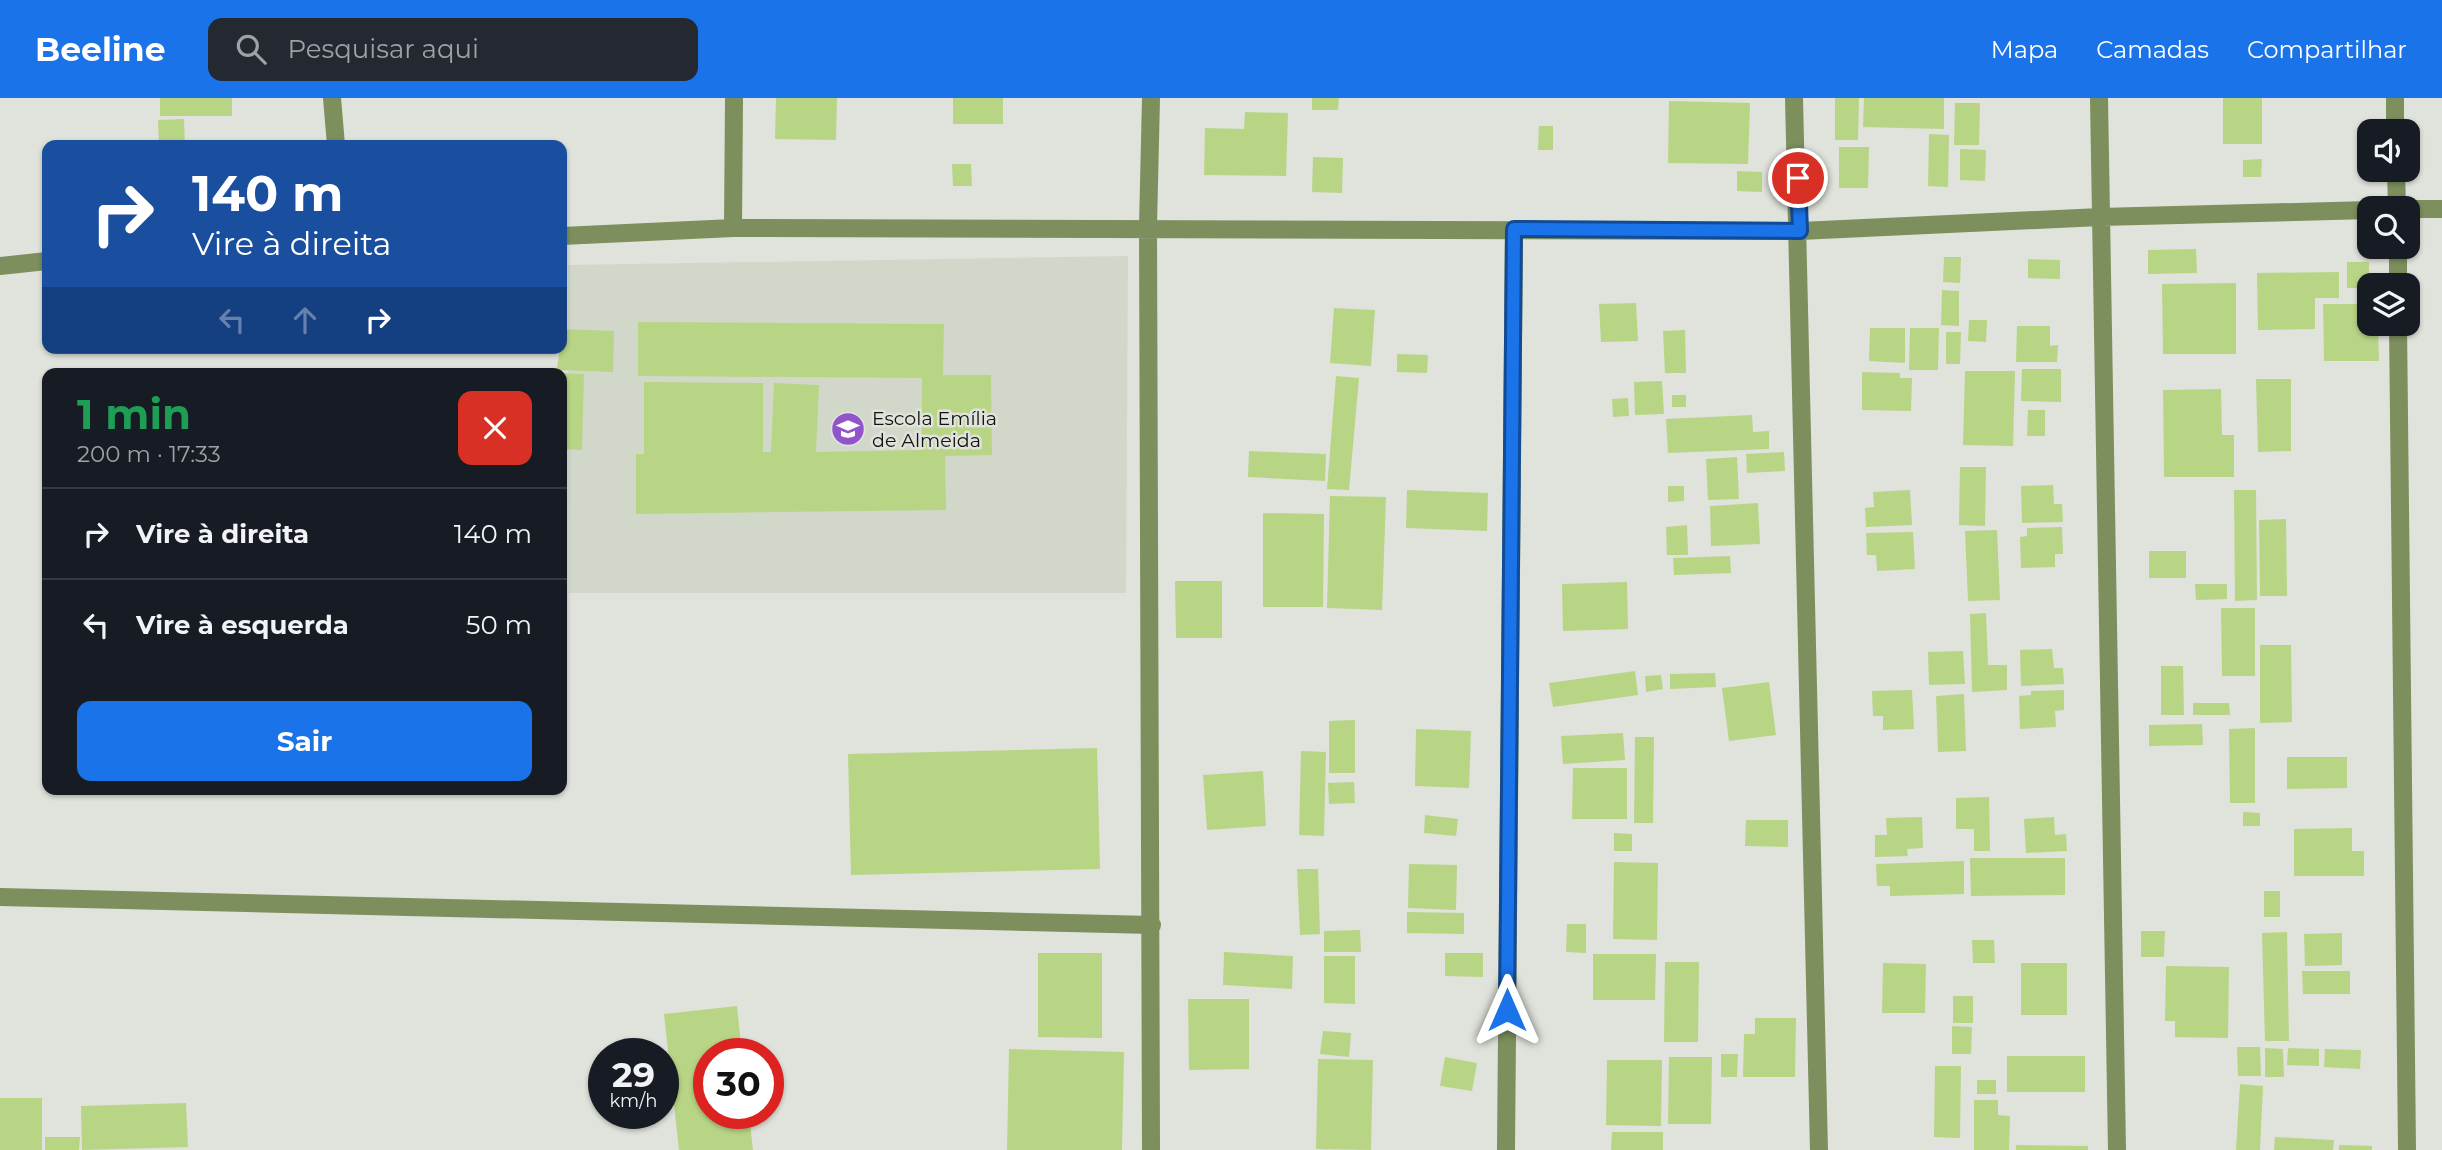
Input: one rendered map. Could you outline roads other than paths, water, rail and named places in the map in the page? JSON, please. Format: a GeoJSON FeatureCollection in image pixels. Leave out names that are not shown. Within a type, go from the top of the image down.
{"type":"FeatureCollection","features":[{"type":"Feature","properties":{"kind":"street"},"geometry":{"type":"LineString","coordinates":[[332,98],[336,140]]}},
{"type":"Feature","properties":{"kind":"street"},"geometry":{"type":"LineString","coordinates":[[733,228],[734,98]]}},
{"type":"Feature","properties":{"kind":"street"},"geometry":{"type":"LineString","coordinates":[[1151,98],[1148,227],[1151,1150]]}},
{"type":"Feature","properties":{"kind":"street"},"geometry":{"type":"LineString","coordinates":[[1794,98],[1800,231],[1819,1150]]}},
{"type":"Feature","properties":{"kind":"street"},"geometry":{"type":"LineString","coordinates":[[2098,98],[2117,1150]]}},
{"type":"Feature","properties":{"kind":"street"},"geometry":{"type":"LineString","coordinates":[[2395,98],[2395,119]]}},
{"type":"Feature","properties":{"kind":"street"},"geometry":{"type":"LineString","coordinates":[[2420,209],[2442,209]]}},
{"type":"Feature","properties":{"kind":"street"},"geometry":{"type":"LineString","coordinates":[[567,236],[733,228],[1148,227],[1800,231],[2100,217],[2357,210]]}},
{"type":"Feature","properties":{"kind":"street"},"geometry":{"type":"LineString","coordinates":[[1506,1150],[1514,229]]}},
{"type":"Feature","properties":{"kind":"street"},"geometry":{"type":"LineString","coordinates":[[0,266],[42,262]]}},
{"type":"Feature","properties":{"kind":"street"},"geometry":{"type":"LineString","coordinates":[[2399,336],[2407,1150]]}},
{"type":"Feature","properties":{"kind":"street"},"geometry":{"type":"LineString","coordinates":[[0,897],[1152,925]]}},
{"type":"Feature","properties":{"kind":"place","name":"Escola Emília de Almeida"},"geometry":{"type":"Point","coordinates":[848,429]}}]}
